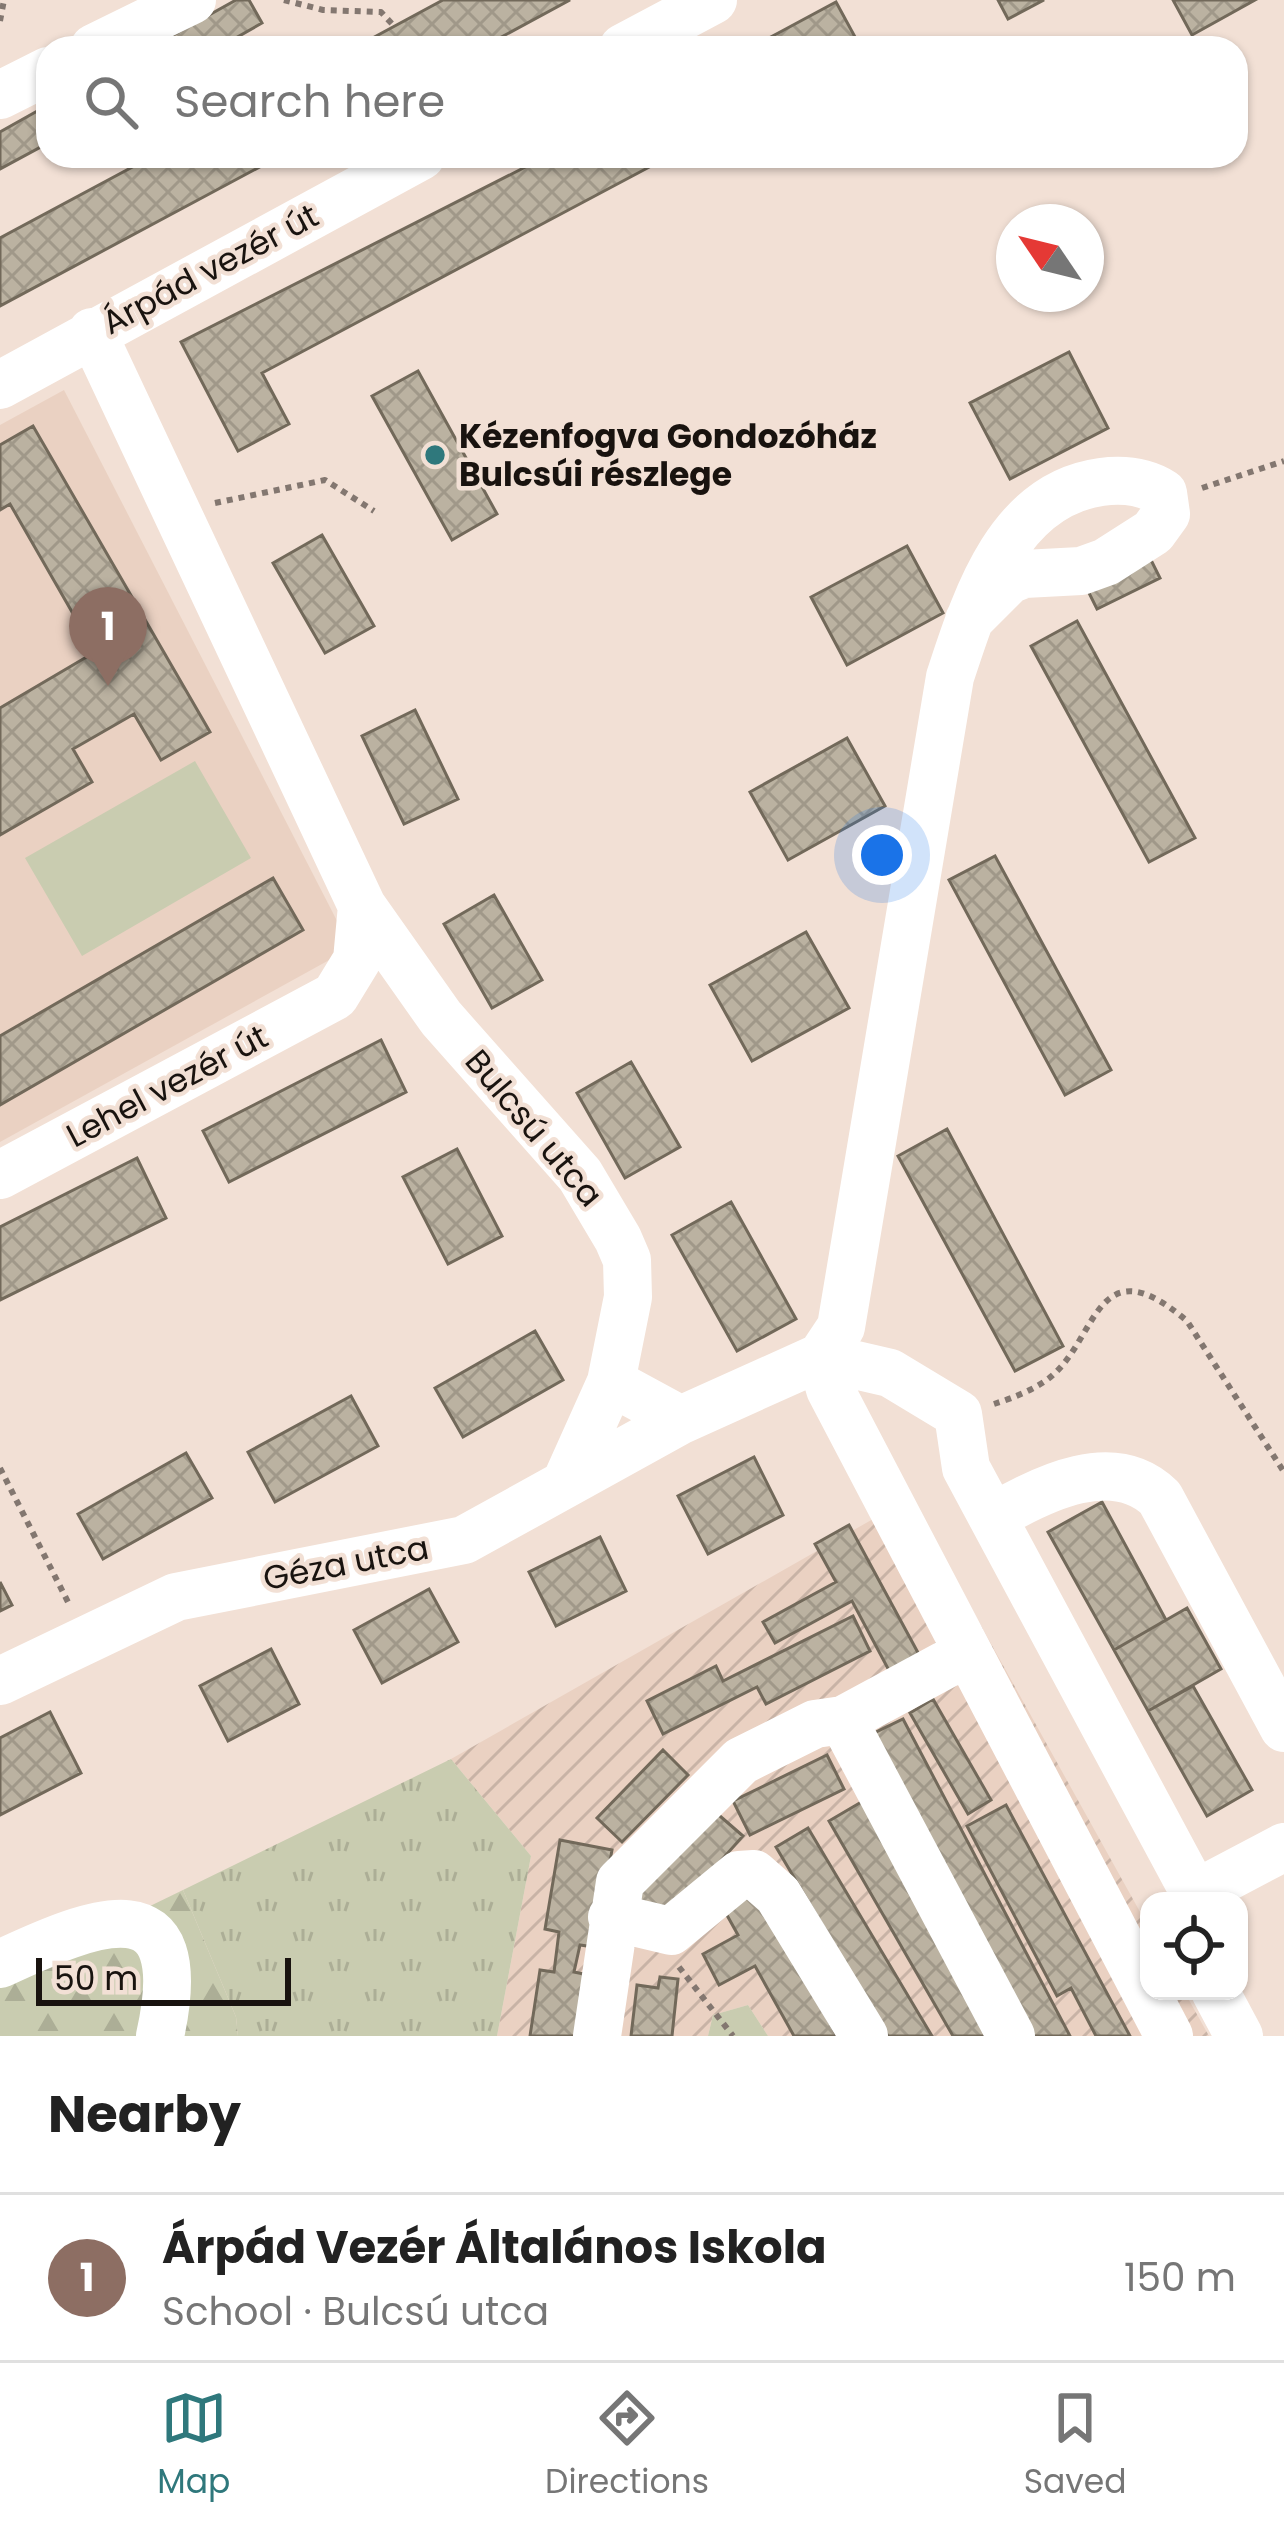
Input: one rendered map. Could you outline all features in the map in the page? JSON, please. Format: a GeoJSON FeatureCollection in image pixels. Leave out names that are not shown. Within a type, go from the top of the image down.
{"type":"FeatureCollection","features":[{"type":"Feature","properties":{"kind":"street"},"geometry":{"type":"LineString","coordinates":[[118,36],[192,0]]}},
{"type":"Feature","properties":{"kind":"street"},"geometry":{"type":"LineString","coordinates":[[646,36],[713,0]]}},
{"type":"Feature","properties":{"kind":"street"},"geometry":{"type":"LineString","coordinates":[[0,95],[36,77]]}},
{"type":"Feature","properties":{"kind":"street","name":"Árpád vezér út"},"geometry":{"type":"LineString","coordinates":[[0,385],[399,168]]}},
{"type":"Feature","properties":{"kind":"street","name":"Bulcsú utca"},"geometry":{"type":"LineString","coordinates":[[92,332],[362,906],[441,1018],[580,1175],[627,1260],[628,1297],[611,1382],[567,1480]]}},
{"type":"Feature","properties":{"kind":"street"},"geometry":{"type":"LineString","coordinates":[[611,1382],[681,1420],[821,1358],[841,1327],[950,677],[969,620],[985,578],[1043,503],[1081,486],[1125,481],[1149,484],[1168,501],[1166,514],[1136,544],[1082,571],[1024,574],[1010,580],[969,620]]}},
{"type":"Feature","properties":{"kind":"street"},"geometry":{"type":"LineString","coordinates":[[362,906],[357,960],[335,996],[386,999],[441,1018]]}},
{"type":"Feature","properties":{"kind":"street","name":"Lehel vezér út"},"geometry":{"type":"LineString","coordinates":[[0,1175],[335,996]]}},
{"type":"Feature","properties":{"kind":"street"},"geometry":{"type":"LineString","coordinates":[[821,1358],[890,1373],[958,1414],[966,1468],[995,1516],[1185,1892]]}},
{"type":"Feature","properties":{"kind":"street"},"geometry":{"type":"LineString","coordinates":[[821,1358],[830,1389],[1168,2036]]}},
{"type":"Feature","properties":{"kind":"street","name":"Géza utca"},"geometry":{"type":"LineString","coordinates":[[0,1681],[176,1597],[464,1540],[681,1420]]}},
{"type":"Feature","properties":{"kind":"street"},"geometry":{"type":"LineString","coordinates":[[995,1516],[1025,1498],[1090,1478],[1125,1475],[1145,1484],[1160,1498],[1284,1728]]}},
{"type":"Feature","properties":{"kind":"street"},"geometry":{"type":"LineString","coordinates":[[597,2036],[630,1922],[620,1882],[741,1761],[815,1724],[843,1720],[968,1653]]}},
{"type":"Feature","properties":{"kind":"street"},"geometry":{"type":"LineString","coordinates":[[843,1720],[1011,2036]]}},
{"type":"Feature","properties":{"kind":"street"},"geometry":{"type":"LineString","coordinates":[[1199,1892],[1284,1847]]}},
{"type":"Feature","properties":{"kind":"street"},"geometry":{"type":"LineString","coordinates":[[630,1922],[671,1931],[739,1875],[754,1874],[778,1895],[864,2036]]}},
{"type":"Feature","properties":{"kind":"street"},"geometry":{"type":"LineString","coordinates":[[0,1964],[60,1936],[111,1923],[135,1924],[156,1937],[166,1955],[169,1998],[160,2036]]}},
{"type":"Feature","properties":{"kind":"street"},"geometry":{"type":"LineString","coordinates":[[1220,2000],[1238,2036]]}},
{"type":"Feature","properties":{"kind":"path"},"geometry":{"type":"LineString","coordinates":[[0,22],[4,0]]}},
{"type":"Feature","properties":{"kind":"path"},"geometry":{"type":"LineString","coordinates":[[284,0],[322,10],[381,12],[394,26]]}},
{"type":"Feature","properties":{"kind":"path"},"geometry":{"type":"LineString","coordinates":[[1168,501],[1284,461]]}},
{"type":"Feature","properties":{"kind":"path"},"geometry":{"type":"LineString","coordinates":[[179,510],[325,480],[374,511]]}},
{"type":"Feature","properties":{"kind":"path"},"geometry":{"type":"LineString","coordinates":[[958,1414],[1003,1401],[1054,1374],[1091,1312],[1126,1293],[1166,1303],[1187,1321],[1284,1472]]}},
{"type":"Feature","properties":{"kind":"path"},"geometry":{"type":"LineString","coordinates":[[0,1468],[87,1640]]}},
{"type":"Feature","properties":{"kind":"path"},"geometry":{"type":"LineString","coordinates":[[630,1922],[733,2036]]}},
{"type":"Feature","properties":{"kind":"shaded area"},"geometry":{"type":"Polygon","coordinates":[[[64,390],[351,948],[0,1142],[0,425],[64,390]]]}},
{"type":"Feature","properties":{"kind":"shaded area"},"geometry":{"type":"Polygon","coordinates":[[[910,1498],[1140,1912],[1140,2000],[1189,2000],[1209,2036],[768,2036],[748,2005],[713,2015],[708,2036],[497,2036],[531,1856],[451,1759],[910,1498]]]}},
{"type":"Feature","properties":{"kind":"green space"},"geometry":{"type":"Polygon","coordinates":[[[195,761],[251,858],[82,956],[25,858],[195,761]]]}},
{"type":"Feature","properties":{"kind":"green space"},"geometry":{"type":"Polygon","coordinates":[[[451,1759],[531,1856],[497,2036],[238,2036],[236,2017],[183,1890],[451,1759]]]}},
{"type":"Feature","properties":{"kind":"green space"},"geometry":{"type":"Polygon","coordinates":[[[183,1890],[236,2017],[238,2036],[0,2036],[0,1979],[183,1890]]]}},
{"type":"Feature","properties":{"kind":"green space"},"geometry":{"type":"Polygon","coordinates":[[[748,2005],[768,2036],[708,2036],[713,2015],[748,2005]]]}},
{"type":"Feature","properties":{"kind":"building"},"geometry":{"type":"Polygon","coordinates":[[[236,0],[249,0],[262,23],[239,36],[172,36],[236,0]]]}},
{"type":"Feature","properties":{"kind":"building"},"geometry":{"type":"Polygon","coordinates":[[[443,0],[570,0],[503,36],[376,36],[443,0]]]}},
{"type":"Feature","properties":{"kind":"building"},"geometry":{"type":"Polygon","coordinates":[[[998,0],[1044,0],[1008,19],[998,0]]]}},
{"type":"Feature","properties":{"kind":"building"},"geometry":{"type":"Polygon","coordinates":[[[1173,0],[1255,0],[1192,35],[1173,0]]]}},
{"type":"Feature","properties":{"kind":"building"},"geometry":{"type":"Polygon","coordinates":[[[836,2],[854,36],[773,36],[836,2]]]}},
{"type":"Feature","properties":{"kind":"building"},"geometry":{"type":"Polygon","coordinates":[[[36,112],[36,150],[0,169],[0,132],[36,112]]]}},
{"type":"Feature","properties":{"kind":"building"},"geometry":{"type":"Polygon","coordinates":[[[131,168],[258,168],[0,306],[0,238],[131,168]]]}},
{"type":"Feature","properties":{"kind":"building"},"geometry":{"type":"Polygon","coordinates":[[[523,168],[647,168],[262,373],[289,424],[238,451],[181,342],[523,168]]]}},
{"type":"Feature","properties":{"kind":"building"},"geometry":{"type":"Polygon","coordinates":[[[1069,352],[1108,428],[1010,479],[970,403],[1069,352]]]}},
{"type":"Feature","properties":{"kind":"building","name":"Kézenfogva Gondozóház Bulcsúi részlege"},"geometry":{"type":"Polygon","coordinates":[[[418,371],[497,514],[452,540],[372,396],[418,371]]]}},
{"type":"Feature","properties":{"kind":"building"},"geometry":{"type":"Polygon","coordinates":[[[33,426],[210,732],[161,760],[134,714],[73,749],[92,782],[0,835],[0,708],[95,652],[10,504],[0,510],[0,445],[33,426]]]}},
{"type":"Feature","properties":{"kind":"building"},"geometry":{"type":"Polygon","coordinates":[[[322,535],[374,626],[325,653],[273,563],[322,535]]]}},
{"type":"Feature","properties":{"kind":"building"},"geometry":{"type":"Polygon","coordinates":[[[907,546],[943,613],[847,665],[811,597],[907,546]]]}},
{"type":"Feature","properties":{"kind":"building"},"geometry":{"type":"Polygon","coordinates":[[[1149,556],[1160,578],[1097,609],[1086,587],[1149,556]]]}},
{"type":"Feature","properties":{"kind":"building"},"geometry":{"type":"Polygon","coordinates":[[[1077,621],[1195,838],[1149,862],[1031,646],[1077,621]]]}},
{"type":"Feature","properties":{"kind":"building"},"geometry":{"type":"Polygon","coordinates":[[[415,710],[458,799],[404,824],[362,736],[415,710]]]}},
{"type":"Feature","properties":{"kind":"building"},"geometry":{"type":"Polygon","coordinates":[[[847,738],[885,806],[788,860],[750,792],[847,738]]]}},
{"type":"Feature","properties":{"kind":"building"},"geometry":{"type":"Polygon","coordinates":[[[995,856],[1111,1070],[1065,1095],[949,880],[995,856]]]}},
{"type":"Feature","properties":{"kind":"building"},"geometry":{"type":"Polygon","coordinates":[[[273,878],[303,930],[0,1105],[0,1036],[273,878]]]}},
{"type":"Feature","properties":{"kind":"building"},"geometry":{"type":"Polygon","coordinates":[[[494,895],[542,980],[492,1008],[444,924],[494,895]]]}},
{"type":"Feature","properties":{"kind":"building"},"geometry":{"type":"Polygon","coordinates":[[[806,932],[849,1008],[752,1061],[710,985],[806,932]]]}},
{"type":"Feature","properties":{"kind":"building"},"geometry":{"type":"Polygon","coordinates":[[[381,1040],[406,1092],[229,1182],[203,1131],[381,1040]]]}},
{"type":"Feature","properties":{"kind":"building"},"geometry":{"type":"Polygon","coordinates":[[[631,1062],[680,1147],[625,1178],[577,1093],[631,1062]]]}},
{"type":"Feature","properties":{"kind":"building"},"geometry":{"type":"Polygon","coordinates":[[[947,1129],[1063,1346],[1015,1371],[898,1156],[947,1129]]]}},
{"type":"Feature","properties":{"kind":"building"},"geometry":{"type":"Polygon","coordinates":[[[457,1149],[502,1236],[448,1264],[403,1177],[457,1149]]]}},
{"type":"Feature","properties":{"kind":"building"},"geometry":{"type":"Polygon","coordinates":[[[137,1158],[166,1218],[0,1300],[0,1227],[137,1158]]]}},
{"type":"Feature","properties":{"kind":"building"},"geometry":{"type":"Polygon","coordinates":[[[731,1202],[796,1319],[737,1351],[672,1235],[731,1202]]]}},
{"type":"Feature","properties":{"kind":"building"},"geometry":{"type":"Polygon","coordinates":[[[535,1331],[563,1380],[463,1437],[435,1388],[535,1331]]]}},
{"type":"Feature","properties":{"kind":"building"},"geometry":{"type":"Polygon","coordinates":[[[351,1396],[378,1446],[275,1502],[248,1452],[351,1396]]]}},
{"type":"Feature","properties":{"kind":"building"},"geometry":{"type":"Polygon","coordinates":[[[186,1453],[212,1498],[103,1559],[78,1514],[186,1453]]]}},
{"type":"Feature","properties":{"kind":"building"},"geometry":{"type":"Polygon","coordinates":[[[754,1457],[783,1515],[708,1554],[678,1496],[754,1457]]]}},
{"type":"Feature","properties":{"kind":"building"},"geometry":{"type":"Polygon","coordinates":[[[1102,1502],[1166,1620],[1114,1650],[1048,1532],[1102,1502]]]}},
{"type":"Feature","properties":{"kind":"building"},"geometry":{"type":"Polygon","coordinates":[[[849,1525],[923,1662],[893,1678],[852,1601],[775,1643],[763,1622],[836,1582],[815,1544],[849,1525]]]}},
{"type":"Feature","properties":{"kind":"building"},"geometry":{"type":"Polygon","coordinates":[[[600,1537],[626,1591],[556,1626],[529,1572],[600,1537]]]}},
{"type":"Feature","properties":{"kind":"building"},"geometry":{"type":"Polygon","coordinates":[[[0,1582],[12,1605],[0,1611],[0,1582]]]}},
{"type":"Feature","properties":{"kind":"building"},"geometry":{"type":"Polygon","coordinates":[[[429,1589],[458,1642],[382,1683],[354,1630],[429,1589]]]}},
{"type":"Feature","properties":{"kind":"building"},"geometry":{"type":"Polygon","coordinates":[[[1187,1608],[1221,1669],[1148,1711],[1114,1650],[1187,1608]]]}},
{"type":"Feature","properties":{"kind":"building"},"geometry":{"type":"Polygon","coordinates":[[[853,1616],[870,1651],[766,1704],[757,1687],[663,1734],[647,1701],[716,1666],[723,1681],[853,1616]]]}},
{"type":"Feature","properties":{"kind":"building"},"geometry":{"type":"Polygon","coordinates":[[[271,1649],[299,1704],[228,1741],[200,1686],[271,1649]]]}},
{"type":"Feature","properties":{"kind":"building"},"geometry":{"type":"Polygon","coordinates":[[[1193,1686],[1252,1790],[1207,1816],[1148,1711],[1193,1686]]]}},
{"type":"Feature","properties":{"kind":"building"},"geometry":{"type":"Polygon","coordinates":[[[933,1699],[991,1800],[968,1814],[910,1713],[933,1699]]]}},
{"type":"Feature","properties":{"kind":"building"},"geometry":{"type":"Polygon","coordinates":[[[50,1712],[81,1773],[0,1815],[0,1738],[50,1712]]]}},
{"type":"Feature","properties":{"kind":"building"},"geometry":{"type":"Polygon","coordinates":[[[903,1719],[1070,2036],[1030,2036],[870,1735],[903,1719]]]}},
{"type":"Feature","properties":{"kind":"building"},"geometry":{"type":"Polygon","coordinates":[[[663,1750],[688,1775],[622,1842],[597,1818],[663,1750]]]}},
{"type":"Feature","properties":{"kind":"building"},"geometry":{"type":"Polygon","coordinates":[[[827,1755],[844,1789],[750,1835],[733,1801],[827,1755]]]}},
{"type":"Feature","properties":{"kind":"building"},"geometry":{"type":"Polygon","coordinates":[[[863,1801],[991,2036],[953,2036],[829,1821],[863,1801]]]}},
{"type":"Feature","properties":{"kind":"building"},"geometry":{"type":"Polygon","coordinates":[[[1006,1805],[1130,2036],[1096,2036],[1071,1988],[1057,1996],[967,1826],[1006,1805]]]}},
{"type":"Feature","properties":{"kind":"building"},"geometry":{"type":"Polygon","coordinates":[[[713,1810],[743,1836],[665,1923],[636,1897],[713,1810]]]}},
{"type":"Feature","properties":{"kind":"building"},"geometry":{"type":"Polygon","coordinates":[[[808,1828],[932,2036],[888,2036],[776,1847],[808,1828]]]}},
{"type":"Feature","properties":{"kind":"building"},"geometry":{"type":"Polygon","coordinates":[[[560,1840],[612,1850],[594,1947],[580,1945],[574,1972],[589,1975],[580,2036],[530,2036],[540,1970],[554,1972],[559,1932],[545,1929],[560,1840]]]}},
{"type":"Feature","properties":{"kind":"building"},"geometry":{"type":"Polygon","coordinates":[[[757,1889],[837,2036],[794,2036],[755,1966],[719,1985],[703,1954],[738,1935],[723,1908],[757,1889]]]}},
{"type":"Feature","properties":{"kind":"building"},"geometry":{"type":"Polygon","coordinates":[[[660,1977],[678,1979],[672,2036],[631,2036],[637,1985],[658,1988],[660,1977]]]}},
{"type":"Feature","properties":{"kind":"place","name":"Kézenfogva Gondozóház Bulcsúi részlege"},"geometry":{"type":"Point","coordinates":[435,455]}},
{"type":"Feature","properties":{"kind":"place","name":"Árpád Vezér Általános Iskola"},"geometry":{"type":"Point","coordinates":[108,686]}}]}
